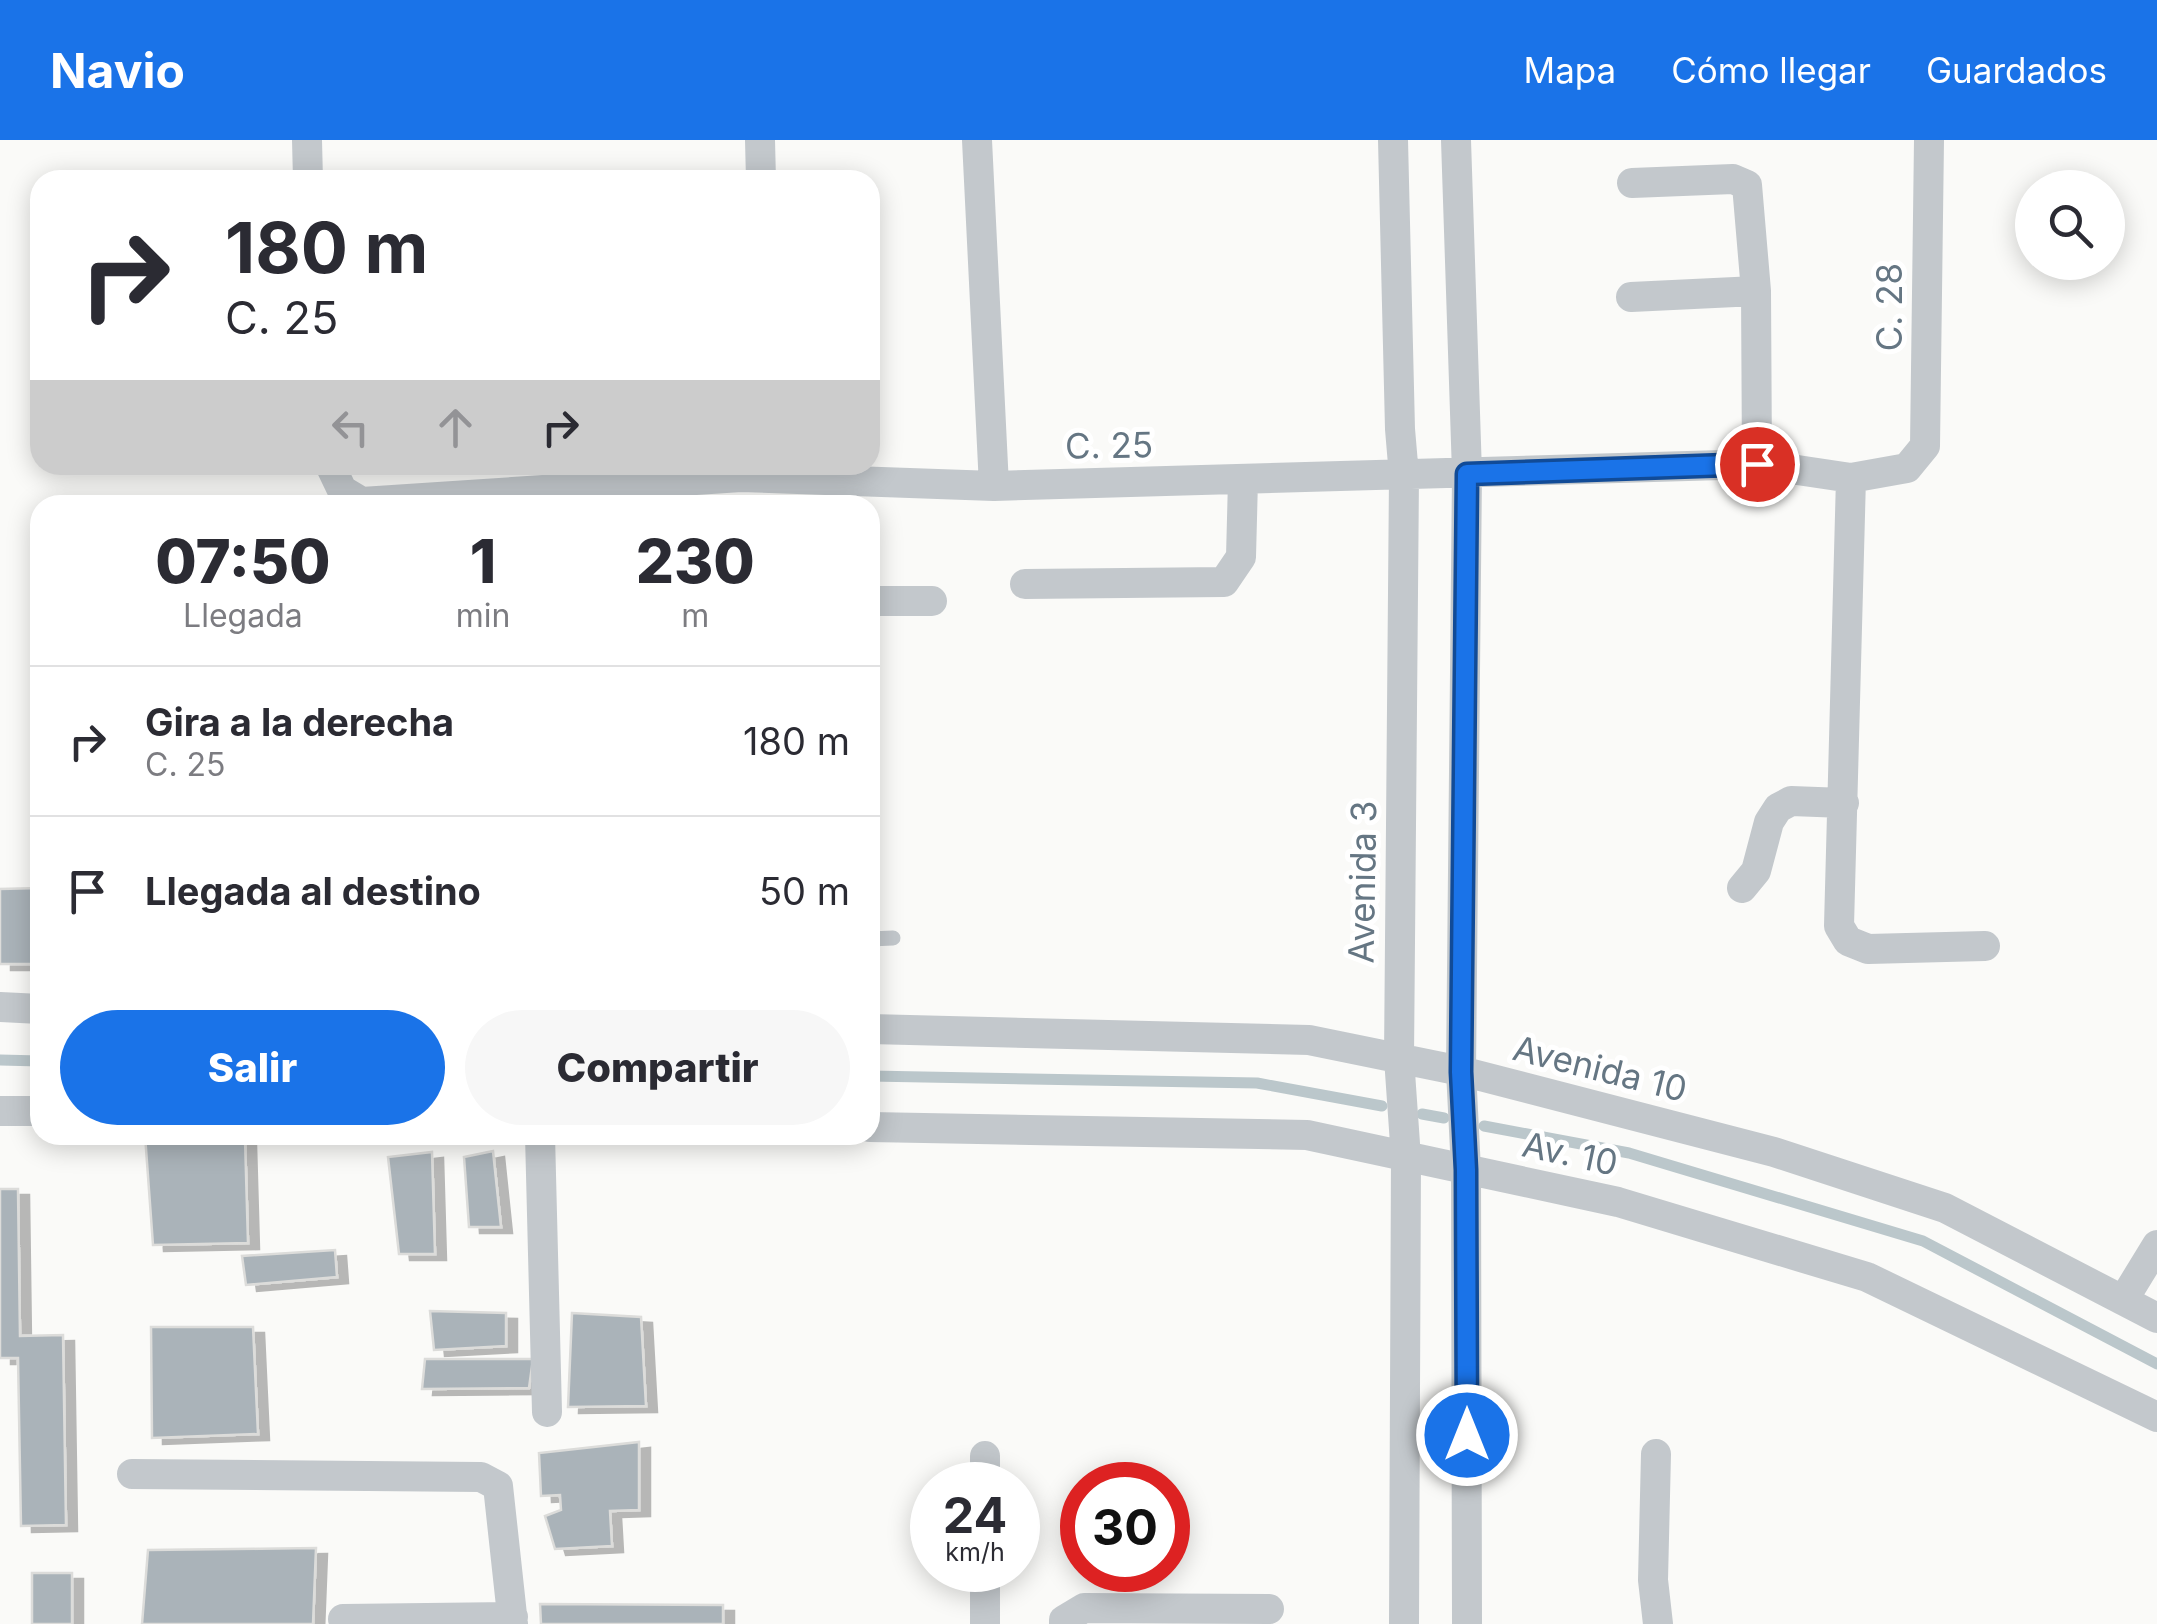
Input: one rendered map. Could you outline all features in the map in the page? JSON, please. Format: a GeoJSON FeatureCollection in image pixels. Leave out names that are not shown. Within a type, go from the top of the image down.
{"type":"FeatureCollection","features":[{"type":"Feature","properties":{"kind":"street"},"geometry":{"type":"LineString","coordinates":[[307,140],[308,170]]}},
{"type":"Feature","properties":{"kind":"street"},"geometry":{"type":"LineString","coordinates":[[760,140],[762,170]]}},
{"type":"Feature","properties":{"kind":"street"},"geometry":{"type":"LineString","coordinates":[[977,140],[994,486]]}},
{"type":"Feature","properties":{"kind":"street","name":"Avenida 3"},"geometry":{"type":"LineString","coordinates":[[1393,140],[1404,476],[1398,1058],[1406,1158],[1404,1624]]}},
{"type":"Feature","properties":{"kind":"street"},"geometry":{"type":"LineString","coordinates":[[1456,140],[1467,474],[1461,1072],[1466,1170],[1467,1624]]}},
{"type":"Feature","properties":{"kind":"street","name":"C. 28"},"geometry":{"type":"LineString","coordinates":[[1907,468],[1926,446],[1929,140]]}},
{"type":"Feature","properties":{"kind":"street"},"geometry":{"type":"LineString","coordinates":[[1632,183],[1734,179],[1747,185],[1756,291],[1757,464]]}},
{"type":"Feature","properties":{"kind":"street"},"geometry":{"type":"LineString","coordinates":[[1631,297],[1756,291]]}},
{"type":"Feature","properties":{"kind":"street","name":"C. 25"},"geometry":{"type":"LineString","coordinates":[[833,475],[994,486],[1757,464],[1851,478],[1907,468]]}},
{"type":"Feature","properties":{"kind":"street","name":"C. 25"},"geometry":{"type":"LineString","coordinates":[[604,495],[742,491],[768,475]]}},
{"type":"Feature","properties":{"kind":"street"},"geometry":{"type":"LineString","coordinates":[[1851,478],[1839,926],[1848,941],[1868,949],[1984,946]]}},
{"type":"Feature","properties":{"kind":"street"},"geometry":{"type":"LineString","coordinates":[[1025,584],[1224,582],[1241,557],[1243,480]]}},
{"type":"Feature","properties":{"kind":"street"},"geometry":{"type":"LineString","coordinates":[[880,601],[932,601]]}},
{"type":"Feature","properties":{"kind":"street"},"geometry":{"type":"LineString","coordinates":[[1742,888],[1756,871],[1768,822],[1778,808],[1791,801],[1844,803]]}},
{"type":"Feature","properties":{"kind":"street"},"geometry":{"type":"LineString","coordinates":[[0,1007],[30,1008]]}},
{"type":"Feature","properties":{"kind":"street","name":"Avenida 10"},"geometry":{"type":"LineString","coordinates":[[880,1030],[1309,1040],[1461,1072],[1774,1152],[1945,1208],[2157,1318]]}},
{"type":"Feature","properties":{"kind":"street"},"geometry":{"type":"LineString","coordinates":[[0,1110],[30,1111]]}},
{"type":"Feature","properties":{"kind":"street","name":"Av. 10"},"geometry":{"type":"LineString","coordinates":[[880,1127],[1307,1135],[1618,1202],[1867,1277],[2157,1417]]}},
{"type":"Feature","properties":{"kind":"street"},"geometry":{"type":"LineString","coordinates":[[540,1145],[546,1412]]}},
{"type":"Feature","properties":{"kind":"street"},"geometry":{"type":"LineString","coordinates":[[2124,1299],[2157,1245]]}},
{"type":"Feature","properties":{"kind":"street"},"geometry":{"type":"LineString","coordinates":[[1656,1454],[1653,1580],[1658,1624]]}},
{"type":"Feature","properties":{"kind":"street"},"geometry":{"type":"LineString","coordinates":[[132,1474],[482,1477],[498,1486],[514,1620],[343,1619]]}},
{"type":"Feature","properties":{"kind":"street"},"geometry":{"type":"LineString","coordinates":[[985,1592],[985,1624]]}},
{"type":"Feature","properties":{"kind":"street"},"geometry":{"type":"LineString","coordinates":[[1064,1624],[1064,1620],[1084,1608],[1269,1610]]}},
{"type":"Feature","properties":{"kind":"lane"},"geometry":{"type":"LineString","coordinates":[[880,939],[892,938]]}},
{"type":"Feature","properties":{"kind":"building"},"geometry":{"type":"Polygon","coordinates":[[[30,888],[30,964],[0,964],[0,889],[30,888]]]}},
{"type":"Feature","properties":{"kind":"building"},"geometry":{"type":"Polygon","coordinates":[[[146,1145],[245,1145],[248,1243],[153,1245],[146,1145]]]}},
{"type":"Feature","properties":{"kind":"building"},"geometry":{"type":"Polygon","coordinates":[[[493,1151],[501,1227],[469,1227],[464,1157],[493,1151]]]}},
{"type":"Feature","properties":{"kind":"building"},"geometry":{"type":"Polygon","coordinates":[[[432,1152],[435,1254],[399,1254],[388,1157],[432,1152]]]}},
{"type":"Feature","properties":{"kind":"building"},"geometry":{"type":"Polygon","coordinates":[[[0,1189],[18,1189],[20,1336],[63,1335],[66,1525],[21,1526],[18,1358],[0,1358],[0,1189]]]}},
{"type":"Feature","properties":{"kind":"building"},"geometry":{"type":"Polygon","coordinates":[[[335,1250],[337,1277],[246,1285],[242,1256],[335,1250]]]}},
{"type":"Feature","properties":{"kind":"building"},"geometry":{"type":"Polygon","coordinates":[[[430,1311],[506,1313],[506,1346],[434,1350],[430,1311]]]}},
{"type":"Feature","properties":{"kind":"building"},"geometry":{"type":"Polygon","coordinates":[[[572,1313],[641,1317],[646,1406],[568,1407],[572,1313]]]}},
{"type":"Feature","properties":{"kind":"building"},"geometry":{"type":"Polygon","coordinates":[[[151,1327],[253,1327],[258,1434],[152,1438],[151,1327]]]}},
{"type":"Feature","properties":{"kind":"building"},"geometry":{"type":"Polygon","coordinates":[[[425,1359],[533,1359],[529,1388],[422,1389],[425,1359]]]}},
{"type":"Feature","properties":{"kind":"building"},"geometry":{"type":"Polygon","coordinates":[[[639,1442],[639,1510],[610,1511],[612,1546],[555,1549],[545,1516],[561,1510],[560,1495],[541,1496],[539,1453],[639,1442]]]}},
{"type":"Feature","properties":{"kind":"building"},"geometry":{"type":"Polygon","coordinates":[[[316,1548],[313,1624],[142,1624],[148,1550],[316,1548]]]}},
{"type":"Feature","properties":{"kind":"building"},"geometry":{"type":"Polygon","coordinates":[[[32,1573],[72,1573],[72,1624],[32,1624],[32,1573]]]}},
{"type":"Feature","properties":{"kind":"building"},"geometry":{"type":"Polygon","coordinates":[[[540,1604],[723,1605],[723,1624],[541,1624],[540,1604]]]}},
{"type":"Feature","properties":{"kind":"waterway"},"geometry":{"type":"LineString","coordinates":[[0,1060],[30,1061]]}},
{"type":"Feature","properties":{"kind":"waterway"},"geometry":{"type":"LineString","coordinates":[[880,1076],[1257,1083],[1382,1106]]}},
{"type":"Feature","properties":{"kind":"waterway"},"geometry":{"type":"LineString","coordinates":[[1422,1114],[1444,1118]]}},
{"type":"Feature","properties":{"kind":"waterway"},"geometry":{"type":"LineString","coordinates":[[1484,1126],[1629,1153],[1923,1241],[2157,1364]]}},
{"type":"Feature","properties":{"kind":"route"},"geometry":{"type":"LineString","coordinates":[[1467,1435],[1466,1170],[1461,1072],[1467,474],[1757,464]]}}]}
